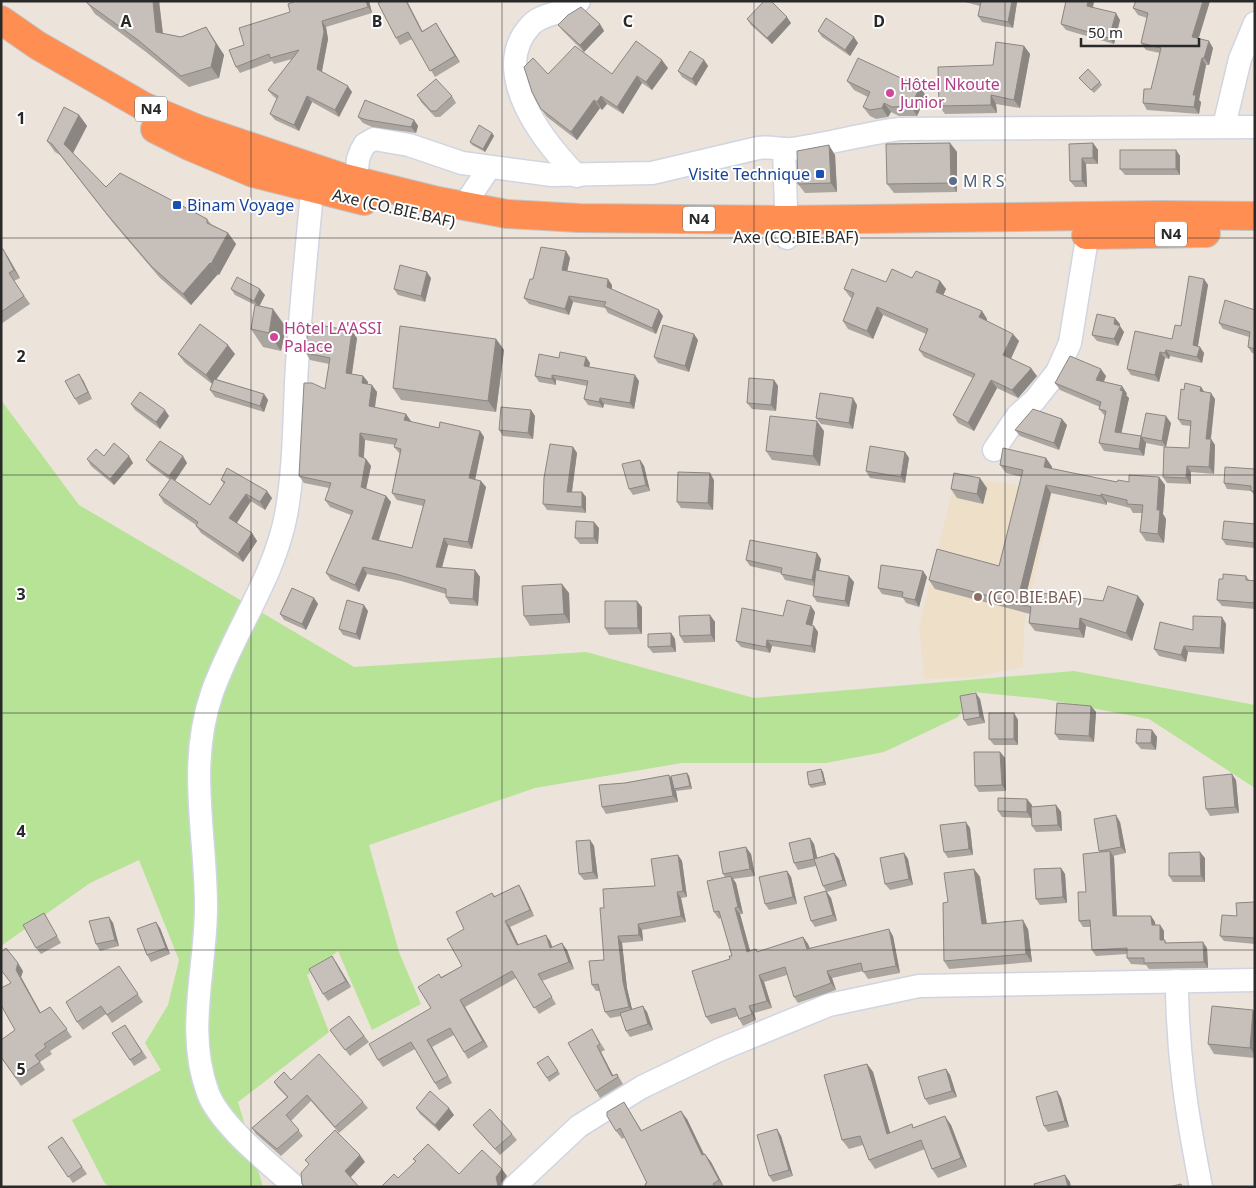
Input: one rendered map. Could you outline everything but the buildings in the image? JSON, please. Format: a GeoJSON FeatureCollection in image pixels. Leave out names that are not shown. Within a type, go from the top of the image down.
{"type":"FeatureCollection","features":[{"type":"Feature","properties":{"kind":"highway","name":"N4"},"geometry":{"type":"LineString","coordinates":[[1,20],[38,45],[143,106],[313,179]]}},
{"type":"Feature","properties":{"kind":"highway","name":"N4"},"geometry":{"type":"LineString","coordinates":[[1,39],[29,58],[136,119],[190,146],[253,172],[313,179]]}},
{"type":"Feature","properties":{"kind":"highway","name":"Axe (CO.BIE.BAF)"},"geometry":{"type":"LineString","coordinates":[[313,179],[356,181],[463,206],[542,217],[787,229]]}},
{"type":"Feature","properties":{"kind":"highway","name":"Axe (CO.BIE.BAF)"},"geometry":{"type":"LineString","coordinates":[[313,179],[434,219],[505,231],[550,235],[787,229],[1211,225],[1255,233]]}},
{"type":"Feature","properties":{"kind":"highway","name":"Axe (CO.BIE.BAF)"},"geometry":{"type":"LineString","coordinates":[[1211,225],[1255,216]]}},
{"type":"Feature","properties":{"kind":"street"},"geometry":{"type":"LineString","coordinates":[[577,176],[547,142],[535,123],[520,91],[515,64],[516,52],[532,24],[579,1]]}},
{"type":"Feature","properties":{"kind":"street"},"geometry":{"type":"LineString","coordinates":[[1224,126],[1240,59],[1255,24]]}},
{"type":"Feature","properties":{"kind":"street"},"geometry":{"type":"LineString","coordinates":[[356,181],[358,159],[361,151],[365,144],[374,139],[392,141],[462,163],[489,168],[529,174],[577,176],[652,173],[758,148],[772,146],[784,149],[899,129],[1255,127]]}},
{"type":"Feature","properties":{"kind":"street"},"geometry":{"type":"LineString","coordinates":[[784,149],[787,229]]}},
{"type":"Feature","properties":{"kind":"street"},"geometry":{"type":"LineString","coordinates":[[463,206],[489,168]]}},
{"type":"Feature","properties":{"kind":"street"},"geometry":{"type":"LineString","coordinates":[[295,1187],[222,1117],[209,1096],[200,1067],[196,1028],[206,904],[198,753],[212,694],[273,558],[286,515],[299,325],[313,179]]}},
{"type":"Feature","properties":{"kind":"street"},"geometry":{"type":"LineString","coordinates":[[994,450],[1018,415],[1035,400],[1057,372],[1070,343],[1089,226]]}},
{"type":"Feature","properties":{"kind":"street"},"geometry":{"type":"LineString","coordinates":[[514,1187],[579,1126],[642,1086],[719,1050],[829,1005],[919,986],[1255,980]]}},
{"type":"Feature","properties":{"kind":"street"},"geometry":{"type":"LineString","coordinates":[[1177,981],[1177,1022],[1184,1100],[1201,1187]]}},
{"type":"Feature","properties":{"kind":"shaded area","name":"(CO.BIE.BAF)"},"geometry":{"type":"Polygon","coordinates":[[[956,476],[1053,491],[1024,626],[1023,667],[975,677],[924,679],[919,627],[956,476]]]}},
{"type":"Feature","properties":{"kind":"green space"},"geometry":{"type":"Polygon","coordinates":[[[1,400],[79,505],[354,667],[586,652],[754,698],[1074,671],[1255,705],[1255,788],[1149,719],[1045,699],[973,692],[958,717],[884,752],[826,763],[682,763],[535,788],[369,845],[399,952],[421,1004],[372,1030],[338,951],[307,975],[329,1032],[238,1102],[263,1187],[109,1187],[104,1182],[72,1120],[161,1070],[145,1043],[168,1005],[179,960],[139,860],[90,883],[1,946],[1,400]]]}},
{"type":"Feature","properties":{"kind":"place","name":"Hôtel Nkoute Junior"},"geometry":{"type":"Point","coordinates":[890,93]}},
{"type":"Feature","properties":{"kind":"place","name":"Visite Technique"},"geometry":{"type":"Point","coordinates":[820,174]}},
{"type":"Feature","properties":{"kind":"place","name":"M R S"},"geometry":{"type":"Point","coordinates":[953,181]}},
{"type":"Feature","properties":{"kind":"place","name":"Binam Voyage"},"geometry":{"type":"Point","coordinates":[177,205]}},
{"type":"Feature","properties":{"kind":"place","name":"Hôtel LA'ASSI Palace"},"geometry":{"type":"Point","coordinates":[274,337]}},
{"type":"Feature","properties":{"kind":"place","name":"(CO.BIE.BAF)"},"geometry":{"type":"Point","coordinates":[978,597]}}]}
